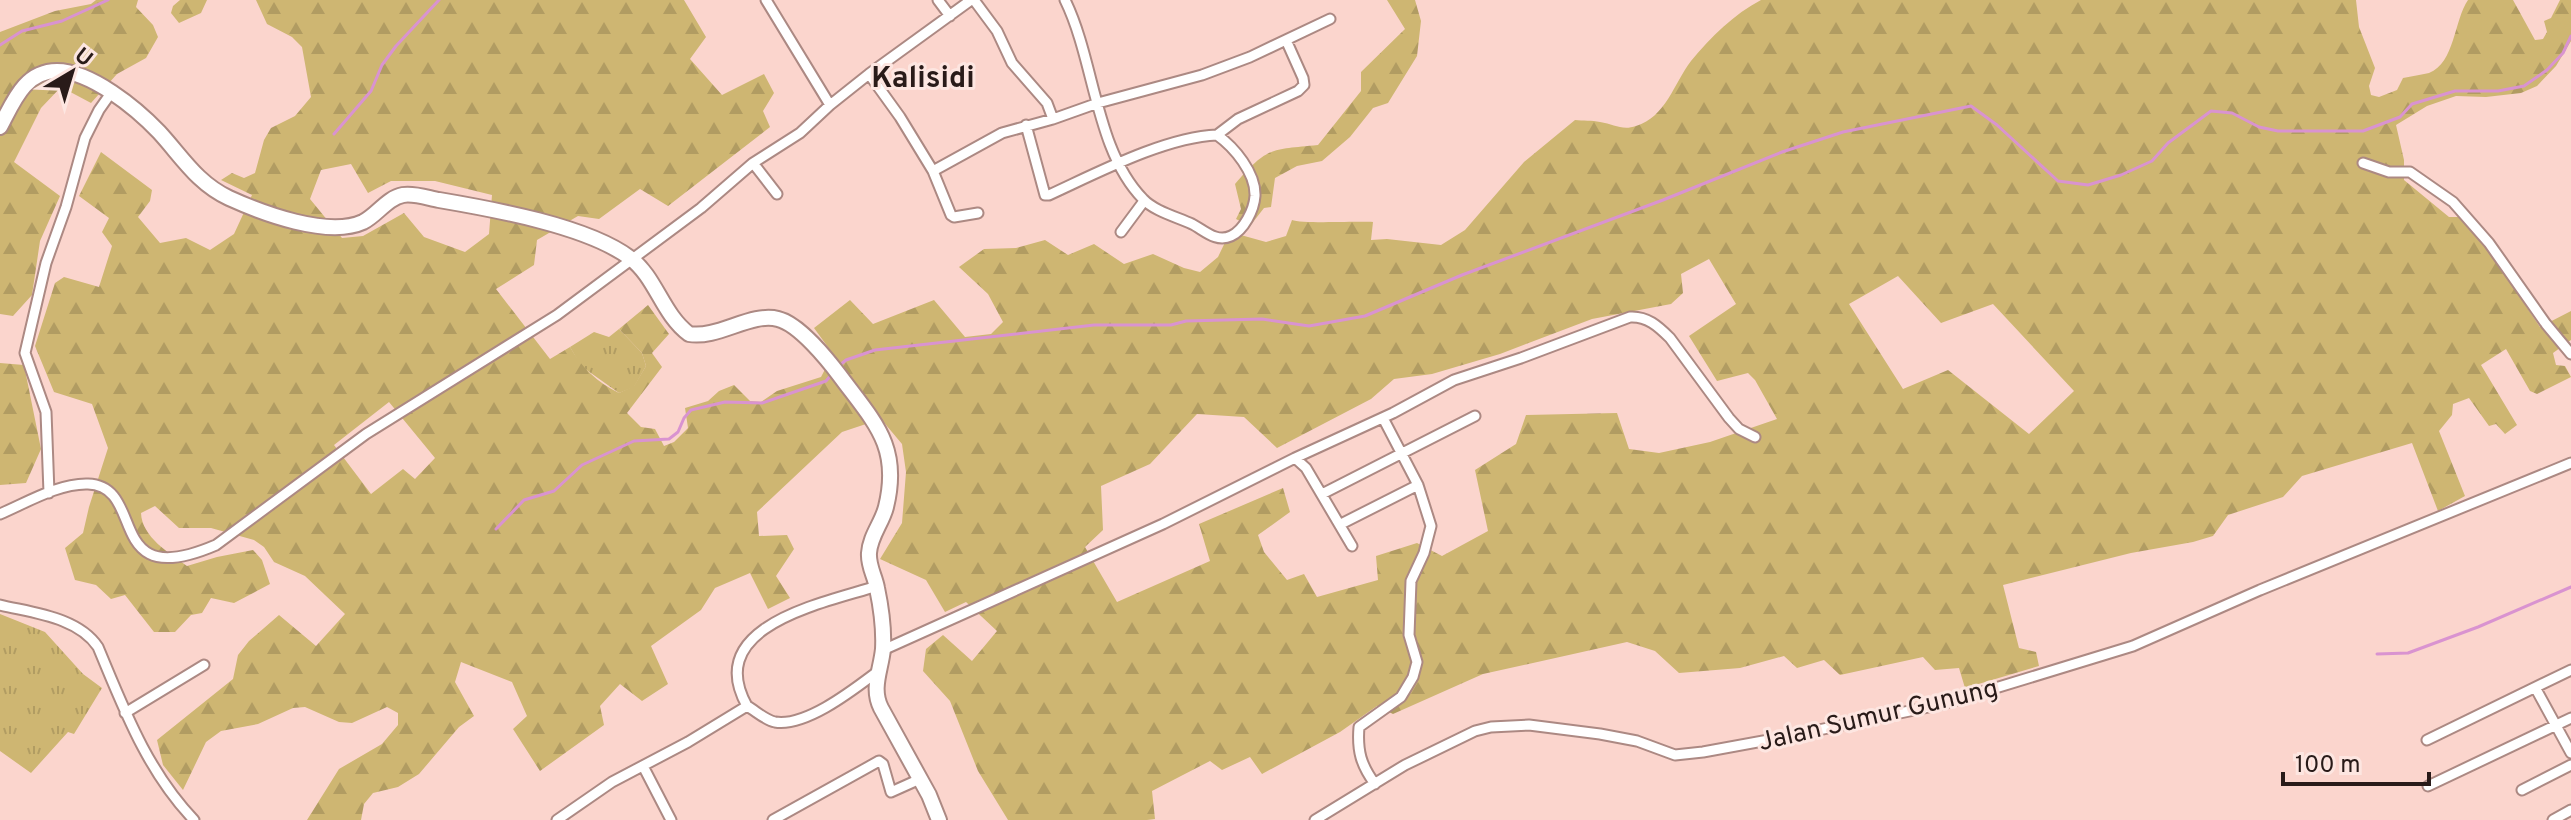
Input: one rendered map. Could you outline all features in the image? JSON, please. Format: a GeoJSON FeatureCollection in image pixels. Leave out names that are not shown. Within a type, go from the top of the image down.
{"type":"FeatureCollection","features":[{"type":"Feature","properties":{"kind":"street"},"geometry":{"type":"LineString","coordinates":[[766,0],[830,105]]}},
{"type":"Feature","properties":{"kind":"street"},"geometry":{"type":"LineString","coordinates":[[938,0],[950,16]]}},
{"type":"Feature","properties":{"kind":"street"},"geometry":{"type":"LineString","coordinates":[[0,514],[76,484],[99,485],[113,494],[137,543],[148,555],[157,559],[201,551],[234,534],[366,434],[557,315],[701,208],[753,163],[800,133],[869,74],[972,0],[997,31],[1012,63],[1047,103],[1053,119]]}},
{"type":"Feature","properties":{"kind":"street"},"geometry":{"type":"LineString","coordinates":[[1065,0],[1077,23],[1118,164],[1144,201],[1216,238],[1226,238],[1241,229],[1253,208],[1255,193],[1253,182],[1241,160],[1217,135]]}},
{"type":"Feature","properties":{"kind":"street"},"geometry":{"type":"LineString","coordinates":[[933,171],[1002,133],[1202,75],[1250,57],[1330,19]]}},
{"type":"Feature","properties":{"kind":"street"},"geometry":{"type":"LineString","coordinates":[[1026,125],[1045,195],[1174,143],[1217,135],[1238,119],[1301,89],[1303,78],[1286,40]]}},
{"type":"Feature","properties":{"kind":"street"},"geometry":{"type":"LineString","coordinates":[[0,127],[27,81],[56,71],[79,75],[111,93],[158,131],[203,182],[229,198],[282,218],[334,228],[347,227],[369,219],[394,198],[403,195],[456,203],[576,232],[607,244],[632,259],[643,271],[669,313],[689,334],[705,334],[763,319],[777,318],[786,322],[827,358],[873,418],[890,455],[885,510],[870,544],[869,554],[877,586],[883,650],[877,672],[878,703],[939,820]]}},
{"type":"Feature","properties":{"kind":"street"},"geometry":{"type":"LineString","coordinates":[[869,74],[933,171],[951,215],[978,213]]}},
{"type":"Feature","properties":{"kind":"street"},"geometry":{"type":"LineString","coordinates":[[49,493],[46,412],[25,353],[46,263],[66,207],[85,138],[111,93]]}},
{"type":"Feature","properties":{"kind":"street"},"geometry":{"type":"LineString","coordinates":[[753,163],[777,194]]}},
{"type":"Feature","properties":{"kind":"street"},"geometry":{"type":"LineString","coordinates":[[2363,163],[2389,172],[2410,172],[2453,202],[2489,243],[2571,354]]}},
{"type":"Feature","properties":{"kind":"street"},"geometry":{"type":"LineString","coordinates":[[1121,232],[1144,201]]}},
{"type":"Feature","properties":{"kind":"street"},"geometry":{"type":"LineString","coordinates":[[883,650],[1163,524],[1383,418],[1454,380],[1630,317],[1640,316],[1658,326],[1729,418],[1739,429],[1755,437]]}},
{"type":"Feature","properties":{"kind":"street"},"geometry":{"type":"LineString","coordinates":[[1322,494],[1475,416]]}},
{"type":"Feature","properties":{"kind":"street"},"geometry":{"type":"LineString","coordinates":[[1375,784],[1360,761],[1357,744],[1359,727],[1401,697],[1417,662],[1409,635],[1411,581],[1424,553],[1431,526],[1418,485],[1383,418]]}},
{"type":"Feature","properties":{"kind":"street"},"geometry":{"type":"LineString","coordinates":[[1295,458],[1306,468],[1352,546]]}},
{"type":"Feature","properties":{"kind":"street","name":"Jalan Sumur Gunung"},"geometry":{"type":"LineString","coordinates":[[1315,820],[1405,765],[1475,731],[1491,727],[1529,725],[1600,734],[1637,741],[1675,755],[1785,737],[1943,704],[2133,646],[2260,590],[2571,463]]}},
{"type":"Feature","properties":{"kind":"street"},"geometry":{"type":"LineString","coordinates":[[1341,524],[1418,485]]}},
{"type":"Feature","properties":{"kind":"street"},"geometry":{"type":"LineString","coordinates":[[877,586],[776,621],[747,643],[739,655],[738,674],[747,706],[771,721],[788,723],[838,700],[877,672]]}},
{"type":"Feature","properties":{"kind":"street"},"geometry":{"type":"LineString","coordinates":[[0,605],[40,614],[79,627],[90,635],[148,761],[194,820]]}},
{"type":"Feature","properties":{"kind":"street"},"geometry":{"type":"LineString","coordinates":[[125,713],[204,665]]}},
{"type":"Feature","properties":{"kind":"street"},"geometry":{"type":"LineString","coordinates":[[2427,740],[2571,670]]}},
{"type":"Feature","properties":{"kind":"street"},"geometry":{"type":"LineString","coordinates":[[2536,689],[2571,753]]}},
{"type":"Feature","properties":{"kind":"street"},"geometry":{"type":"LineString","coordinates":[[557,820],[612,782],[688,742],[747,706]]}},
{"type":"Feature","properties":{"kind":"street"},"geometry":{"type":"LineString","coordinates":[[2428,786],[2571,718]]}},
{"type":"Feature","properties":{"kind":"street"},"geometry":{"type":"LineString","coordinates":[[773,820],[879,761],[883,764],[891,792],[920,779]]}},
{"type":"Feature","properties":{"kind":"street"},"geometry":{"type":"LineString","coordinates":[[2522,790],[2571,765]]}},
{"type":"Feature","properties":{"kind":"street"},"geometry":{"type":"LineString","coordinates":[[643,766],[671,820]]}},
{"type":"Feature","properties":{"kind":"street"},"geometry":{"type":"LineString","coordinates":[[2553,820],[2571,810]]}},
{"type":"Feature","properties":{"kind":"green space"},"geometry":{"type":"Polygon","coordinates":[[[96,0],[138,0],[136,7],[153,25],[158,37],[146,58],[117,74],[91,103],[61,87],[41,108],[14,162],[60,196],[40,241],[32,295],[13,316],[0,314],[0,32],[55,11],[91,4],[96,0]]]}},
{"type":"Feature","properties":{"kind":"green space"},"geometry":{"type":"Polygon","coordinates":[[[180,0],[207,0],[201,13],[179,23],[171,13],[180,0]]]}},
{"type":"Feature","properties":{"kind":"green space"},"geometry":{"type":"Polygon","coordinates":[[[256,0],[684,0],[706,37],[690,59],[722,95],[764,74],[774,93],[763,111],[770,127],[668,206],[640,189],[599,219],[578,216],[537,240],[534,265],[496,289],[550,359],[570,347],[591,374],[619,393],[634,386],[646,366],[642,353],[619,329],[648,305],[669,334],[652,353],[662,367],[627,413],[641,427],[655,429],[664,446],[674,442],[688,428],[685,408],[708,401],[719,391],[734,385],[750,401],[761,402],[777,391],[821,377],[833,354],[814,328],[850,300],[873,324],[934,300],[965,337],[991,334],[1003,322],[988,294],[959,267],[984,249],[1016,248],[1045,240],[1068,255],[1094,244],[1124,264],[1153,254],[1200,272],[1218,257],[1230,232],[1266,242],[1286,236],[1292,220],[1373,222],[1371,240],[1441,245],[1465,230],[1524,162],[1575,120],[1597,121],[1626,128],[1646,122],[1662,107],[1691,61],[1707,43],[1732,19],[1761,0],[2356,0],[2359,27],[2375,68],[2369,86],[2371,95],[2379,97],[2397,90],[2403,78],[2438,68],[2449,51],[2468,0],[2513,0],[2535,40],[2543,39],[2547,32],[2544,21],[2551,18],[2560,0],[2571,0],[2571,41],[2556,66],[2537,86],[2521,93],[2456,96],[2427,106],[2396,125],[2404,160],[2404,180],[2449,217],[2458,217],[2487,248],[2540,327],[2571,311],[2571,340],[2553,353],[2556,365],[2565,366],[2571,377],[2537,394],[2530,391],[2506,349],[2481,365],[2517,425],[2505,434],[2496,424],[2489,426],[2469,398],[2453,404],[2452,415],[2439,431],[2465,496],[2438,511],[2412,443],[2302,476],[2283,497],[2228,515],[2213,536],[2003,585],[2019,648],[2036,652],[2039,666],[1965,688],[1959,668],[1935,670],[1923,657],[1840,675],[1824,660],[1797,668],[1784,656],[1740,668],[1679,673],[1655,651],[1627,642],[1483,674],[1393,714],[1377,706],[1340,732],[1262,774],[1250,757],[1222,770],[1210,761],[1152,791],[1155,819],[1147,820],[1008,820],[978,771],[950,701],[923,671],[926,649],[943,635],[972,661],[997,631],[966,602],[945,612],[926,580],[880,559],[902,523],[906,472],[902,444],[881,419],[842,432],[757,512],[759,536],[787,535],[794,549],[776,576],[790,598],[768,609],[750,573],[715,588],[701,610],[651,646],[668,684],[642,701],[620,684],[600,706],[604,725],[540,771],[513,729],[527,716],[512,682],[461,662],[455,682],[474,716],[459,727],[419,774],[398,787],[373,793],[364,804],[361,820],[307,820],[339,769],[382,744],[398,725],[398,713],[387,707],[352,723],[339,722],[305,707],[293,708],[258,724],[221,731],[206,742],[183,790],[163,765],[157,740],[233,679],[238,655],[279,615],[316,646],[345,614],[305,576],[274,562],[264,547],[254,540],[211,528],[179,528],[155,506],[141,513],[143,522],[151,537],[172,556],[187,566],[253,550],[262,560],[270,584],[234,603],[211,598],[202,613],[191,615],[175,632],[154,632],[125,595],[111,599],[96,585],[75,580],[65,548],[83,533],[108,448],[92,404],[54,392],[35,346],[55,283],[64,277],[99,287],[112,246],[102,232],[109,218],[79,196],[101,152],[152,190],[150,201],[138,217],[160,243],[186,238],[210,250],[234,234],[252,195],[221,180],[232,173],[244,178],[255,173],[264,140],[271,128],[295,116],[311,97],[302,47],[292,37],[267,24],[256,0]],[[351,164],[321,170],[310,199],[342,238],[363,236],[404,213],[424,237],[465,252],[489,234],[492,195],[435,181],[391,181],[368,193],[351,164]],[[1709,259],[1681,274],[1683,293],[1671,304],[1592,319],[1500,354],[1432,374],[1394,379],[1371,399],[1277,448],[1244,417],[1197,414],[1150,464],[1101,486],[1103,530],[1085,547],[1117,602],[1210,561],[1199,524],[1283,488],[1290,512],[1258,535],[1264,552],[1287,580],[1304,574],[1317,597],[1378,580],[1376,556],[1417,543],[1442,556],[1488,531],[1475,470],[1516,444],[1526,415],[1617,413],[1629,449],[1659,453],[1710,442],[1777,419],[1748,373],[1717,381],[1689,336],[1736,304],[1709,259]],[[1898,276],[1849,304],[1903,389],[1948,370],[2029,434],[2074,391],[1993,304],[1941,323],[1898,276]],[[389,402],[334,445],[371,494],[403,469],[415,479],[435,458],[389,402]]]}},
{"type":"Feature","properties":{"kind":"green space"},"geometry":{"type":"Polygon","coordinates":[[[1387,0],[1415,0],[1421,21],[1417,56],[1388,103],[1373,108],[1350,137],[1322,161],[1297,166],[1275,178],[1271,207],[1264,208],[1250,226],[1236,219],[1241,209],[1235,184],[1255,163],[1271,152],[1318,145],[1361,91],[1361,72],[1405,29],[1387,0]]]}},
{"type":"Feature","properties":{"kind":"green space"},"geometry":{"type":"Polygon","coordinates":[[[619,329],[642,353],[646,366],[634,387],[619,393],[581,366],[570,347],[594,332],[609,337],[619,329]]]}},
{"type":"Feature","properties":{"kind":"green space"},"geometry":{"type":"Polygon","coordinates":[[[0,363],[24,365],[41,449],[26,483],[0,485],[0,363]]]}},
{"type":"Feature","properties":{"kind":"green space"},"geometry":{"type":"Polygon","coordinates":[[[0,614],[45,632],[83,674],[102,688],[74,734],[68,732],[31,773],[0,751],[0,614]]]}},
{"type":"Feature","properties":{"kind":"waterway"},"geometry":{"type":"LineString","coordinates":[[0,45],[22,31],[62,21],[108,0]]}},
{"type":"Feature","properties":{"kind":"waterway"},"geometry":{"type":"LineString","coordinates":[[334,134],[371,91],[382,65],[396,46],[439,0]]}},
{"type":"Feature","properties":{"kind":"waterway"},"geometry":{"type":"LineString","coordinates":[[840,365],[875,350],[1094,325],[1171,325],[1186,321],[1262,319],[1309,326],[1365,316],[1462,275],[1782,152],[1843,132],[1971,106],[1997,125],[2058,181],[2088,185],[2152,161],[2168,143],[2211,111],[2232,113],[2259,127],[2278,131],[2363,131],[2400,117],[2412,104],[2455,91],[2498,91],[2524,86],[2547,70],[2563,53],[2571,36]]}},
{"type":"Feature","properties":{"kind":"waterway"},"geometry":{"type":"LineString","coordinates":[[496,529],[524,500],[554,491],[582,465],[634,441],[669,439],[678,432],[691,410],[725,402],[762,403],[826,381],[832,374]]}},
{"type":"Feature","properties":{"kind":"waterway"},"geometry":{"type":"LineString","coordinates":[[2377,654],[2408,653],[2571,587]]}},
{"type":"Feature","properties":{"kind":"district","name":"Kalisidi"},"geometry":{"type":"Point","coordinates":[923,77]}}]}
